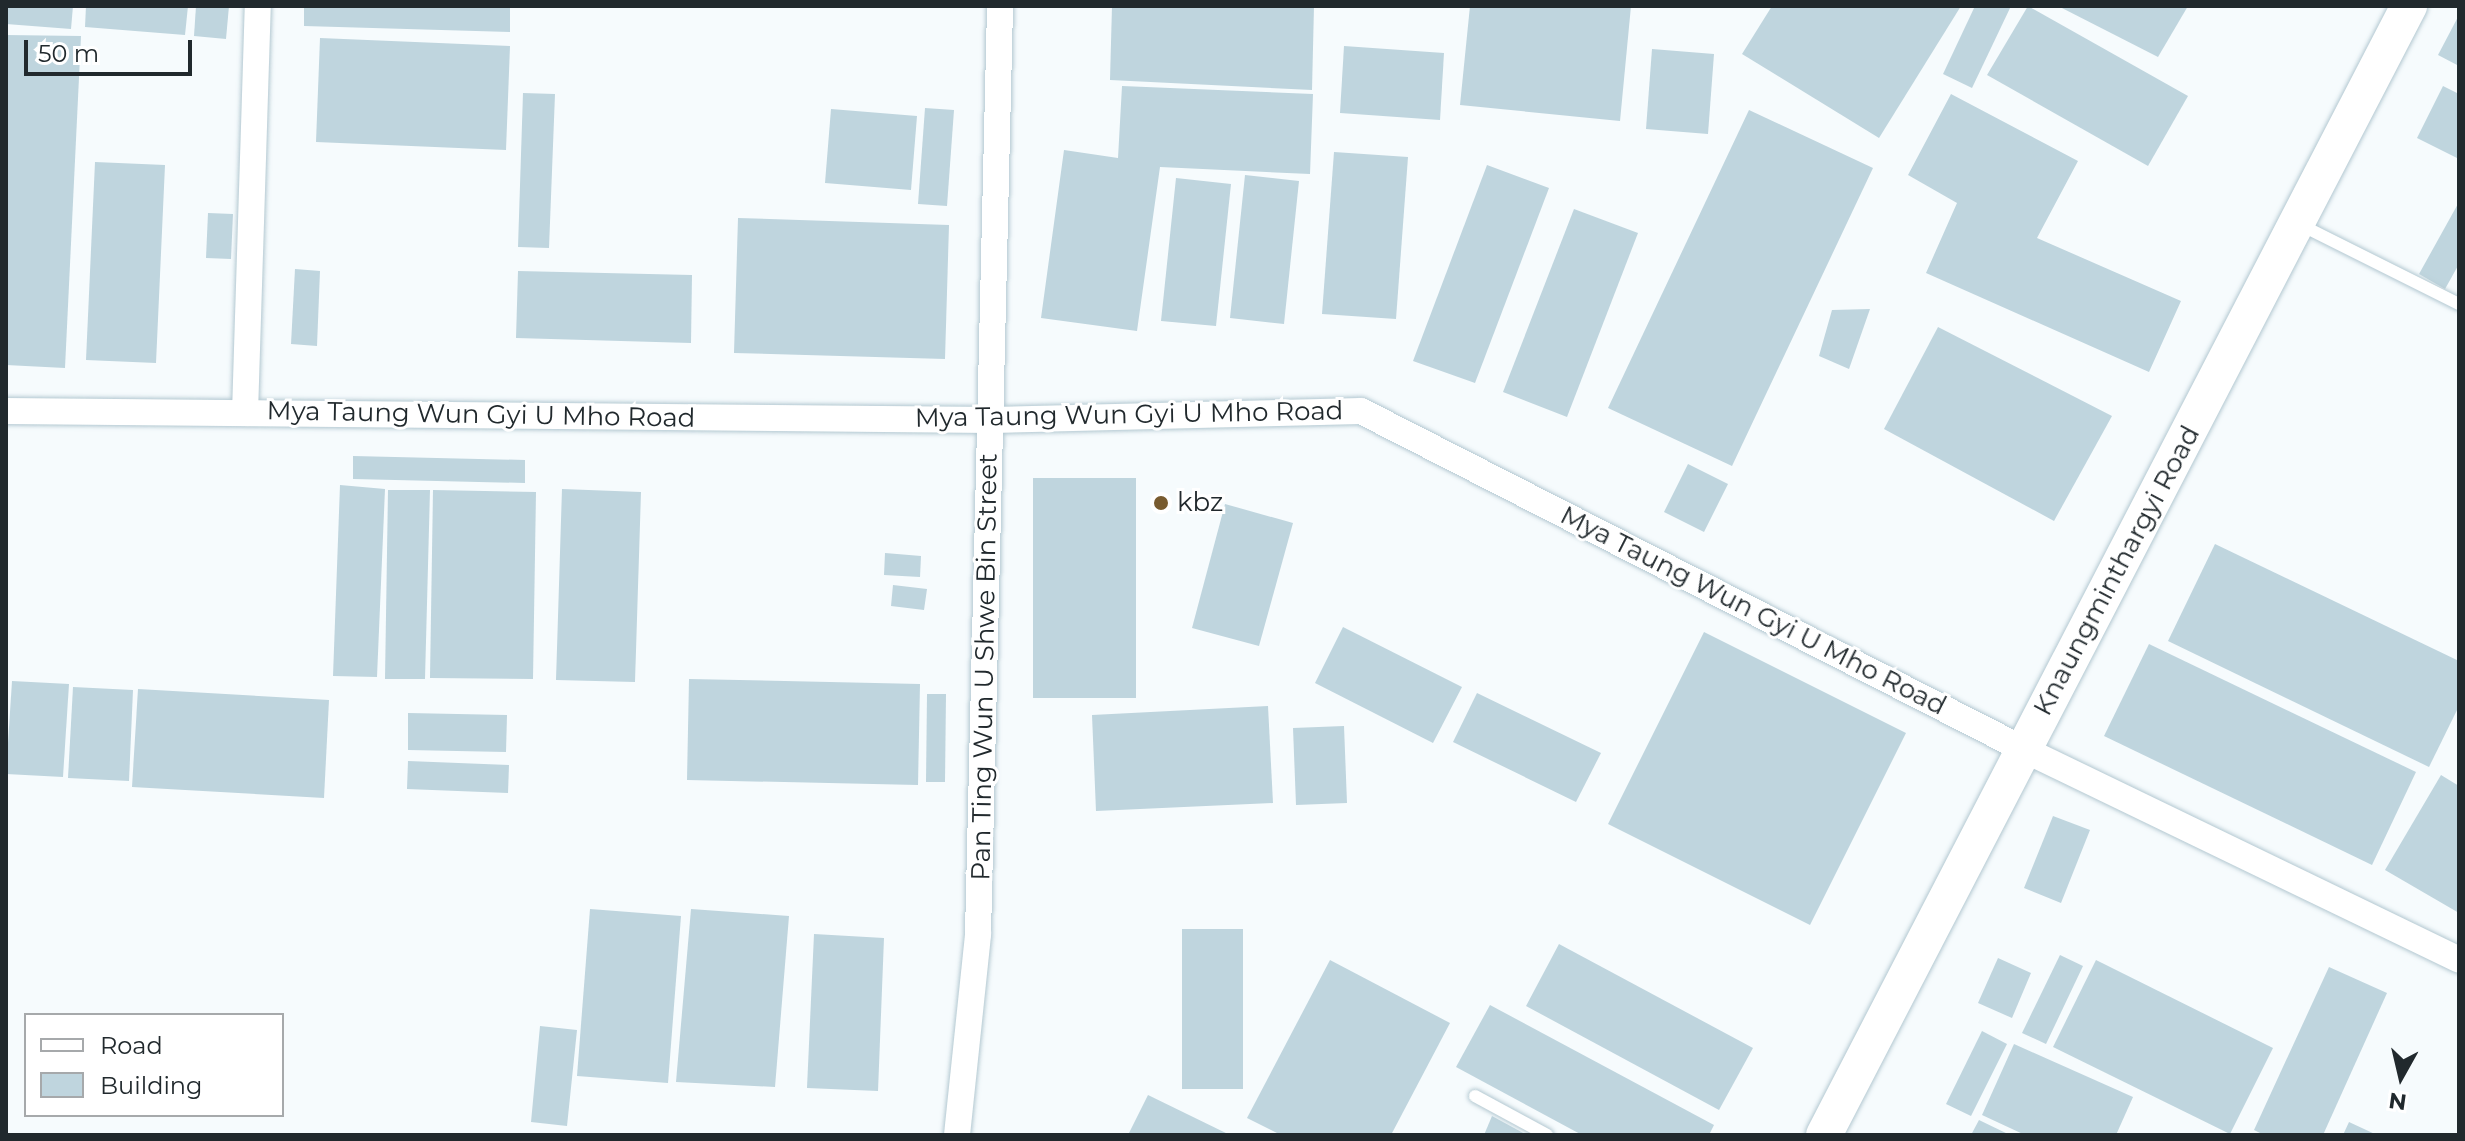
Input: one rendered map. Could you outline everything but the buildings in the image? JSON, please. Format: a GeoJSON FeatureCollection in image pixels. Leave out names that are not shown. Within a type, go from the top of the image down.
{"type":"FeatureCollection","features":[{"type":"Feature","properties":{"kind":"street"},"geometry":{"type":"LineString","coordinates":[[245,413],[258,6]]}},
{"type":"Feature","properties":{"kind":"street","name":"Pan Ting Wun U Shwe Bin Street"},"geometry":{"type":"LineString","coordinates":[[957,1135],[978,934],[1000,6]]}},
{"type":"Feature","properties":{"kind":"street","name":"Knaungminthargyi Road"},"geometry":{"type":"LineString","coordinates":[[1824,1135],[2409,6]]}},
{"type":"Feature","properties":{"kind":"street","name":"Mya Taung Wun Gyi U Mho Road"},"geometry":{"type":"LineString","coordinates":[[6,411],[991,420],[1361,411],[2023,749],[2459,960]]}},
{"type":"Feature","properties":{"kind":"lane"},"geometry":{"type":"LineString","coordinates":[[2298,224],[2459,304]]}},
{"type":"Feature","properties":{"kind":"lane"},"geometry":{"type":"LineString","coordinates":[[1475,1096],[1547,1135]]}},
{"type":"Feature","properties":{"kind":"place","name":"kbz"},"geometry":{"type":"Point","coordinates":[1161,503]}}]}
